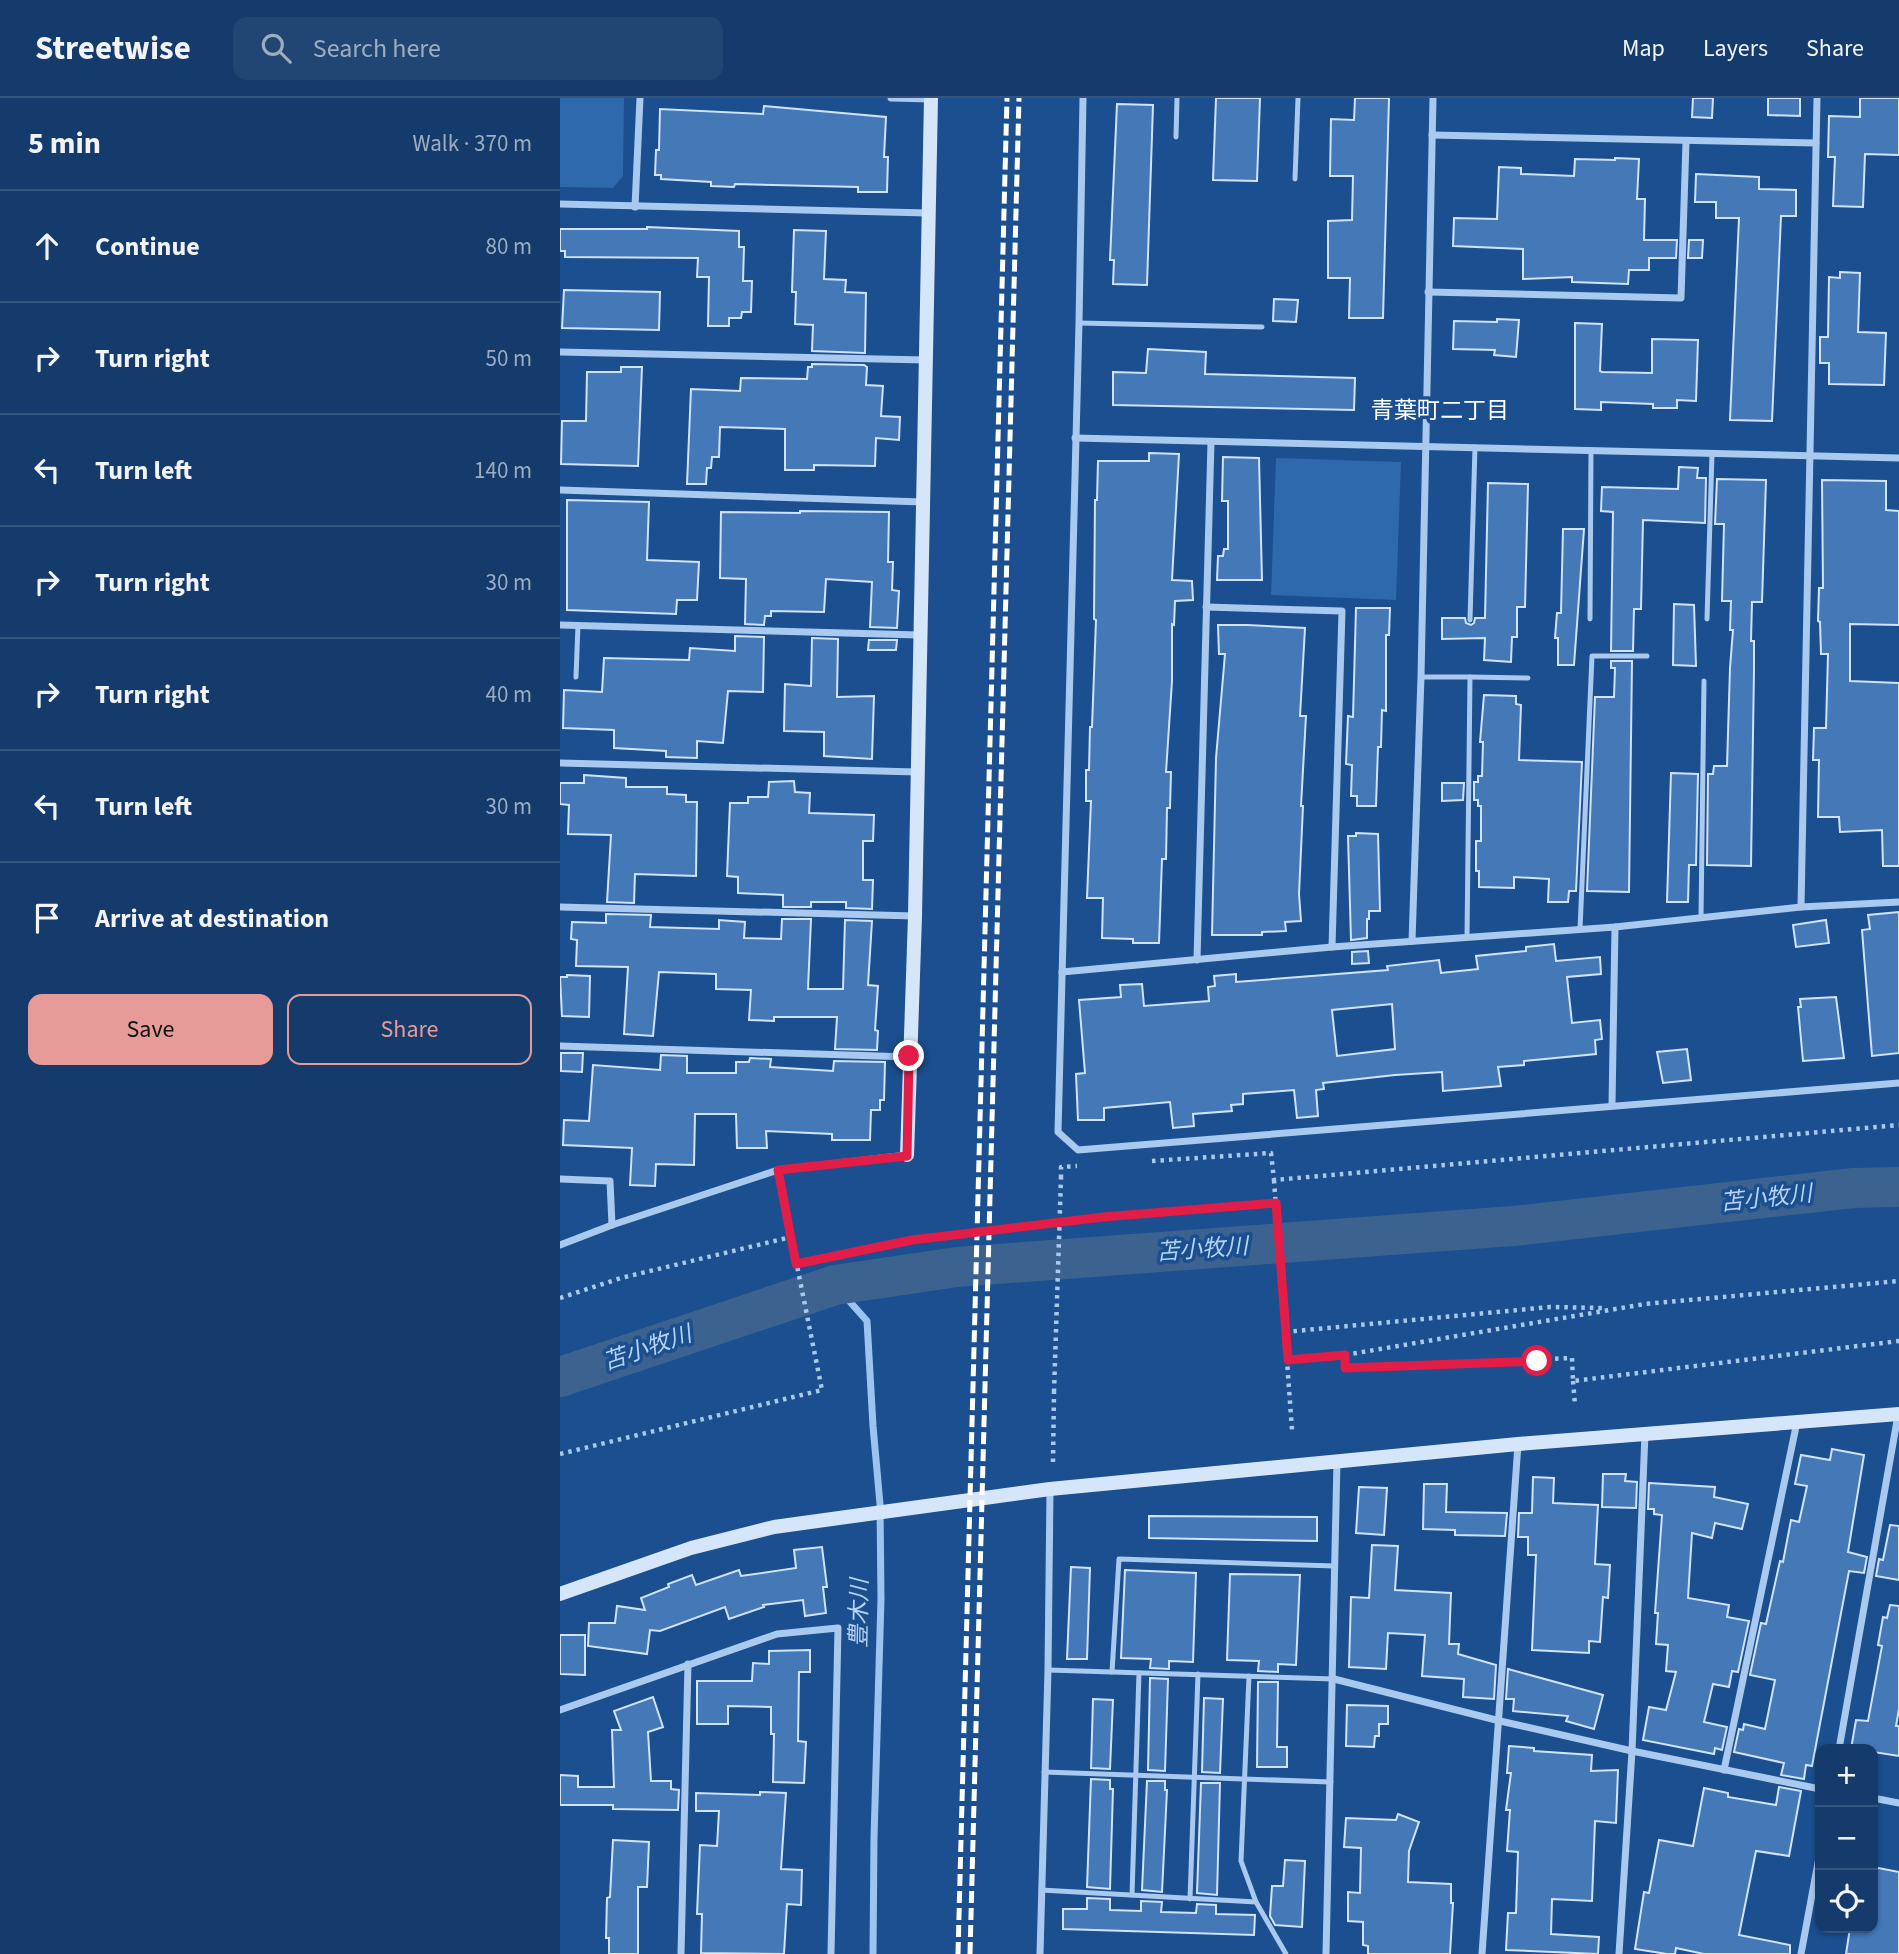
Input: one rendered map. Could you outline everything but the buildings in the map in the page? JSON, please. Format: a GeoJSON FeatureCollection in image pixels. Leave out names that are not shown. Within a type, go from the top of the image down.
{"type":"FeatureCollection","features":[{"type":"Feature","properties":{"kind":"street"},"geometry":{"type":"LineString","coordinates":[[635,207],[640,98]]}},
{"type":"Feature","properties":{"kind":"street"},"geometry":{"type":"LineString","coordinates":[[560,1245],[778,1170],[907,1156],[915,916],[931,99],[891,98]]}},
{"type":"Feature","properties":{"kind":"street"},"geometry":{"type":"LineString","coordinates":[[1083,98],[1058,1132],[1078,1150],[1899,1083]]}},
{"type":"Feature","properties":{"kind":"street"},"geometry":{"type":"LineString","coordinates":[[1412,941],[1421,677],[1433,98]]}},
{"type":"Feature","properties":{"kind":"street"},"geometry":{"type":"LineString","coordinates":[[1801,907],[1817,98]]}},
{"type":"Feature","properties":{"kind":"street"},"geometry":{"type":"LineString","coordinates":[[1432,135],[1816,143]]}},
{"type":"Feature","properties":{"kind":"street"},"geometry":{"type":"LineString","coordinates":[[1428,292],[1681,298],[1686,142]]}},
{"type":"Feature","properties":{"kind":"street"},"geometry":{"type":"LineString","coordinates":[[560,204],[929,213]]}},
{"type":"Feature","properties":{"kind":"street"},"geometry":{"type":"LineString","coordinates":[[560,352],[926,360]]}},
{"type":"Feature","properties":{"kind":"street"},"geometry":{"type":"LineString","coordinates":[[1075,438],[1899,458]]}},
{"type":"Feature","properties":{"kind":"street"},"geometry":{"type":"LineString","coordinates":[[1197,960],[1211,442]]}},
{"type":"Feature","properties":{"kind":"street"},"geometry":{"type":"LineString","coordinates":[[560,489],[923,502]]}},
{"type":"Feature","properties":{"kind":"street"},"geometry":{"type":"LineString","coordinates":[[1206,607],[1342,611],[1332,947]]}},
{"type":"Feature","properties":{"kind":"street"},"geometry":{"type":"LineString","coordinates":[[560,625],[919,635]]}},
{"type":"Feature","properties":{"kind":"street"},"geometry":{"type":"LineString","coordinates":[[560,763],[918,772]]}},
{"type":"Feature","properties":{"kind":"street"},"geometry":{"type":"LineString","coordinates":[[1062,972],[1332,947],[1615,927],[1801,907],[1899,901]]}},
{"type":"Feature","properties":{"kind":"street"},"geometry":{"type":"LineString","coordinates":[[560,907],[915,916]]}},
{"type":"Feature","properties":{"kind":"street"},"geometry":{"type":"LineString","coordinates":[[1612,1105],[1615,927]]}},
{"type":"Feature","properties":{"kind":"street"},"geometry":{"type":"LineString","coordinates":[[560,1046],[909,1056]]}},
{"type":"Feature","properties":{"kind":"street"},"geometry":{"type":"LineString","coordinates":[[560,1179],[610,1181],[612,1225]]}},
{"type":"Feature","properties":{"kind":"street"},"geometry":{"type":"LineString","coordinates":[[560,1594],[715,1542],[774,1527],[1050,1489],[1518,1444],[1899,1414],[1840,1744]]}},
{"type":"Feature","properties":{"kind":"street"},"geometry":{"type":"LineString","coordinates":[[1724,1770],[1797,1422]]}},
{"type":"Feature","properties":{"kind":"street"},"geometry":{"type":"LineString","coordinates":[[1619,1954],[1632,1751],[1645,1434]]}},
{"type":"Feature","properties":{"kind":"street"},"geometry":{"type":"LineString","coordinates":[[1482,1954],[1518,1444]]}},
{"type":"Feature","properties":{"kind":"street"},"geometry":{"type":"LineString","coordinates":[[1326,1954],[1337,1460]]}},
{"type":"Feature","properties":{"kind":"street"},"geometry":{"type":"LineString","coordinates":[[1040,1954],[1050,1489]]}},
{"type":"Feature","properties":{"kind":"street"},"geometry":{"type":"LineString","coordinates":[[560,1710],[777,1634],[838,1628],[831,1954]]}},
{"type":"Feature","properties":{"kind":"street"},"geometry":{"type":"LineString","coordinates":[[681,1954],[688,1664]]}},
{"type":"Feature","properties":{"kind":"street"},"geometry":{"type":"LineString","coordinates":[[1334,1679],[1632,1751],[1815,1788]]}},
{"type":"Feature","properties":{"kind":"street"},"geometry":{"type":"LineString","coordinates":[[1878,1799],[1899,1802]]}},
{"type":"Feature","properties":{"kind":"street"},"geometry":{"type":"LineString","coordinates":[[1801,1954],[1817,1870]]}},
{"type":"Feature","properties":{"kind":"lane"},"geometry":{"type":"LineString","coordinates":[[1176,137],[1177,98]]}},
{"type":"Feature","properties":{"kind":"lane"},"geometry":{"type":"LineString","coordinates":[[1295,179],[1298,98]]}},
{"type":"Feature","properties":{"kind":"lane"},"geometry":{"type":"LineString","coordinates":[[1079,323],[1262,327]]}},
{"type":"Feature","properties":{"kind":"lane"},"geometry":{"type":"LineString","coordinates":[[1470,620],[1475,447]]}},
{"type":"Feature","properties":{"kind":"lane"},"geometry":{"type":"LineString","coordinates":[[1590,619],[1591,450]]}},
{"type":"Feature","properties":{"kind":"lane"},"geometry":{"type":"LineString","coordinates":[[1707,619],[1712,454]]}},
{"type":"Feature","properties":{"kind":"lane"},"geometry":{"type":"LineString","coordinates":[[576,677],[578,625]]}},
{"type":"Feature","properties":{"kind":"lane"},"geometry":{"type":"LineString","coordinates":[[1580,929],[1591,656],[1647,656]]}},
{"type":"Feature","properties":{"kind":"lane"},"geometry":{"type":"LineString","coordinates":[[1421,677],[1528,678]]}},
{"type":"Feature","properties":{"kind":"lane"},"geometry":{"type":"LineString","coordinates":[[1467,937],[1470,677]]}},
{"type":"Feature","properties":{"kind":"lane"},"geometry":{"type":"LineString","coordinates":[[1700,918],[1704,681]]}},
{"type":"Feature","properties":{"kind":"lane"},"geometry":{"type":"LineString","coordinates":[[1112,1672],[1119,1559],[1335,1566]]}},
{"type":"Feature","properties":{"kind":"lane"},"geometry":{"type":"LineString","coordinates":[[1048,1670],[1334,1679]]}},
{"type":"Feature","properties":{"kind":"lane"},"geometry":{"type":"LineString","coordinates":[[1132,1895],[1138,1776],[1139,1673]]}},
{"type":"Feature","properties":{"kind":"lane"},"geometry":{"type":"LineString","coordinates":[[1190,1899],[1198,1675]]}},
{"type":"Feature","properties":{"kind":"lane"},"geometry":{"type":"LineString","coordinates":[[1249,1676],[1241,1861],[1256,1902],[1286,1954]]}},
{"type":"Feature","properties":{"kind":"lane"},"geometry":{"type":"LineString","coordinates":[[1044,1772],[1331,1782]]}},
{"type":"Feature","properties":{"kind":"lane"},"geometry":{"type":"LineString","coordinates":[[1041,1890],[1256,1902]]}},
{"type":"Feature","properties":{"kind":"path"},"geometry":{"type":"LineString","coordinates":[[1274,1180],[1899,1125]]}},
{"type":"Feature","properties":{"kind":"path"},"geometry":{"type":"LineString","coordinates":[[1140,1162],[1271,1153],[1292,1430]]}},
{"type":"Feature","properties":{"kind":"path"},"geometry":{"type":"LineString","coordinates":[[1053,1462],[1061,1167],[1087,1165]]}},
{"type":"Feature","properties":{"kind":"path"},"geometry":{"type":"LineString","coordinates":[[560,1454],[822,1390],[778,1170]]}},
{"type":"Feature","properties":{"kind":"path"},"geometry":{"type":"LineString","coordinates":[[796,1264],[912,1240],[1103,1217],[1276,1203]]}},
{"type":"Feature","properties":{"kind":"path"},"geometry":{"type":"LineString","coordinates":[[560,1298],[621,1278],[791,1237]]}},
{"type":"Feature","properties":{"kind":"path"},"geometry":{"type":"LineString","coordinates":[[1288,1360],[1345,1355],[1645,1304],[1899,1281]]}},
{"type":"Feature","properties":{"kind":"path"},"geometry":{"type":"LineString","coordinates":[[1285,1332],[1550,1307],[1619,1308]]}},
{"type":"Feature","properties":{"kind":"path"},"geometry":{"type":"LineString","coordinates":[[1573,1381],[1899,1341]]}},
{"type":"Feature","properties":{"kind":"path"},"geometry":{"type":"LineString","coordinates":[[1345,1355],[1345,1368],[1572,1358],[1575,1405]]}},
{"type":"Feature","properties":{"kind":"shaded area"},"geometry":{"type":"Polygon","coordinates":[[[560,98],[624,98],[623,176],[613,188],[560,187],[560,98]]]}},
{"type":"Feature","properties":{"kind":"shaded area"},"geometry":{"type":"Polygon","coordinates":[[[1276,458],[1401,462],[1396,600],[1271,595],[1276,458]]]}},
{"type":"Feature","properties":{"kind":"waterway","name":"苫小牧川"},"geometry":{"type":"LineString","coordinates":[[560,1377],[835,1285],[957,1267],[1513,1226],[1854,1188],[1899,1187]]}},
{"type":"Feature","properties":{"kind":"waterway","name":"豊木川"},"geometry":{"type":"LineString","coordinates":[[835,1285],[867,1321],[880,1504],[881,1599],[873,1954]]}},
{"type":"Feature","properties":{"kind":"railway"},"geometry":{"type":"LineString","coordinates":[[958,1954],[1007,98]]}},
{"type":"Feature","properties":{"kind":"railway"},"geometry":{"type":"LineString","coordinates":[[970,1954],[1019,98]]}},
{"type":"Feature","properties":{"kind":"district","name":"青葉町二丁目"},"geometry":{"type":"Point","coordinates":[1440,410]}},
{"type":"Feature","properties":{"kind":"route"},"geometry":{"type":"LineString","coordinates":[[909,1056],[907,1156],[778,1170],[796,1264],[912,1240],[1103,1217],[1276,1203],[1288,1360],[1345,1355],[1345,1368],[1537,1361]]}}]}
